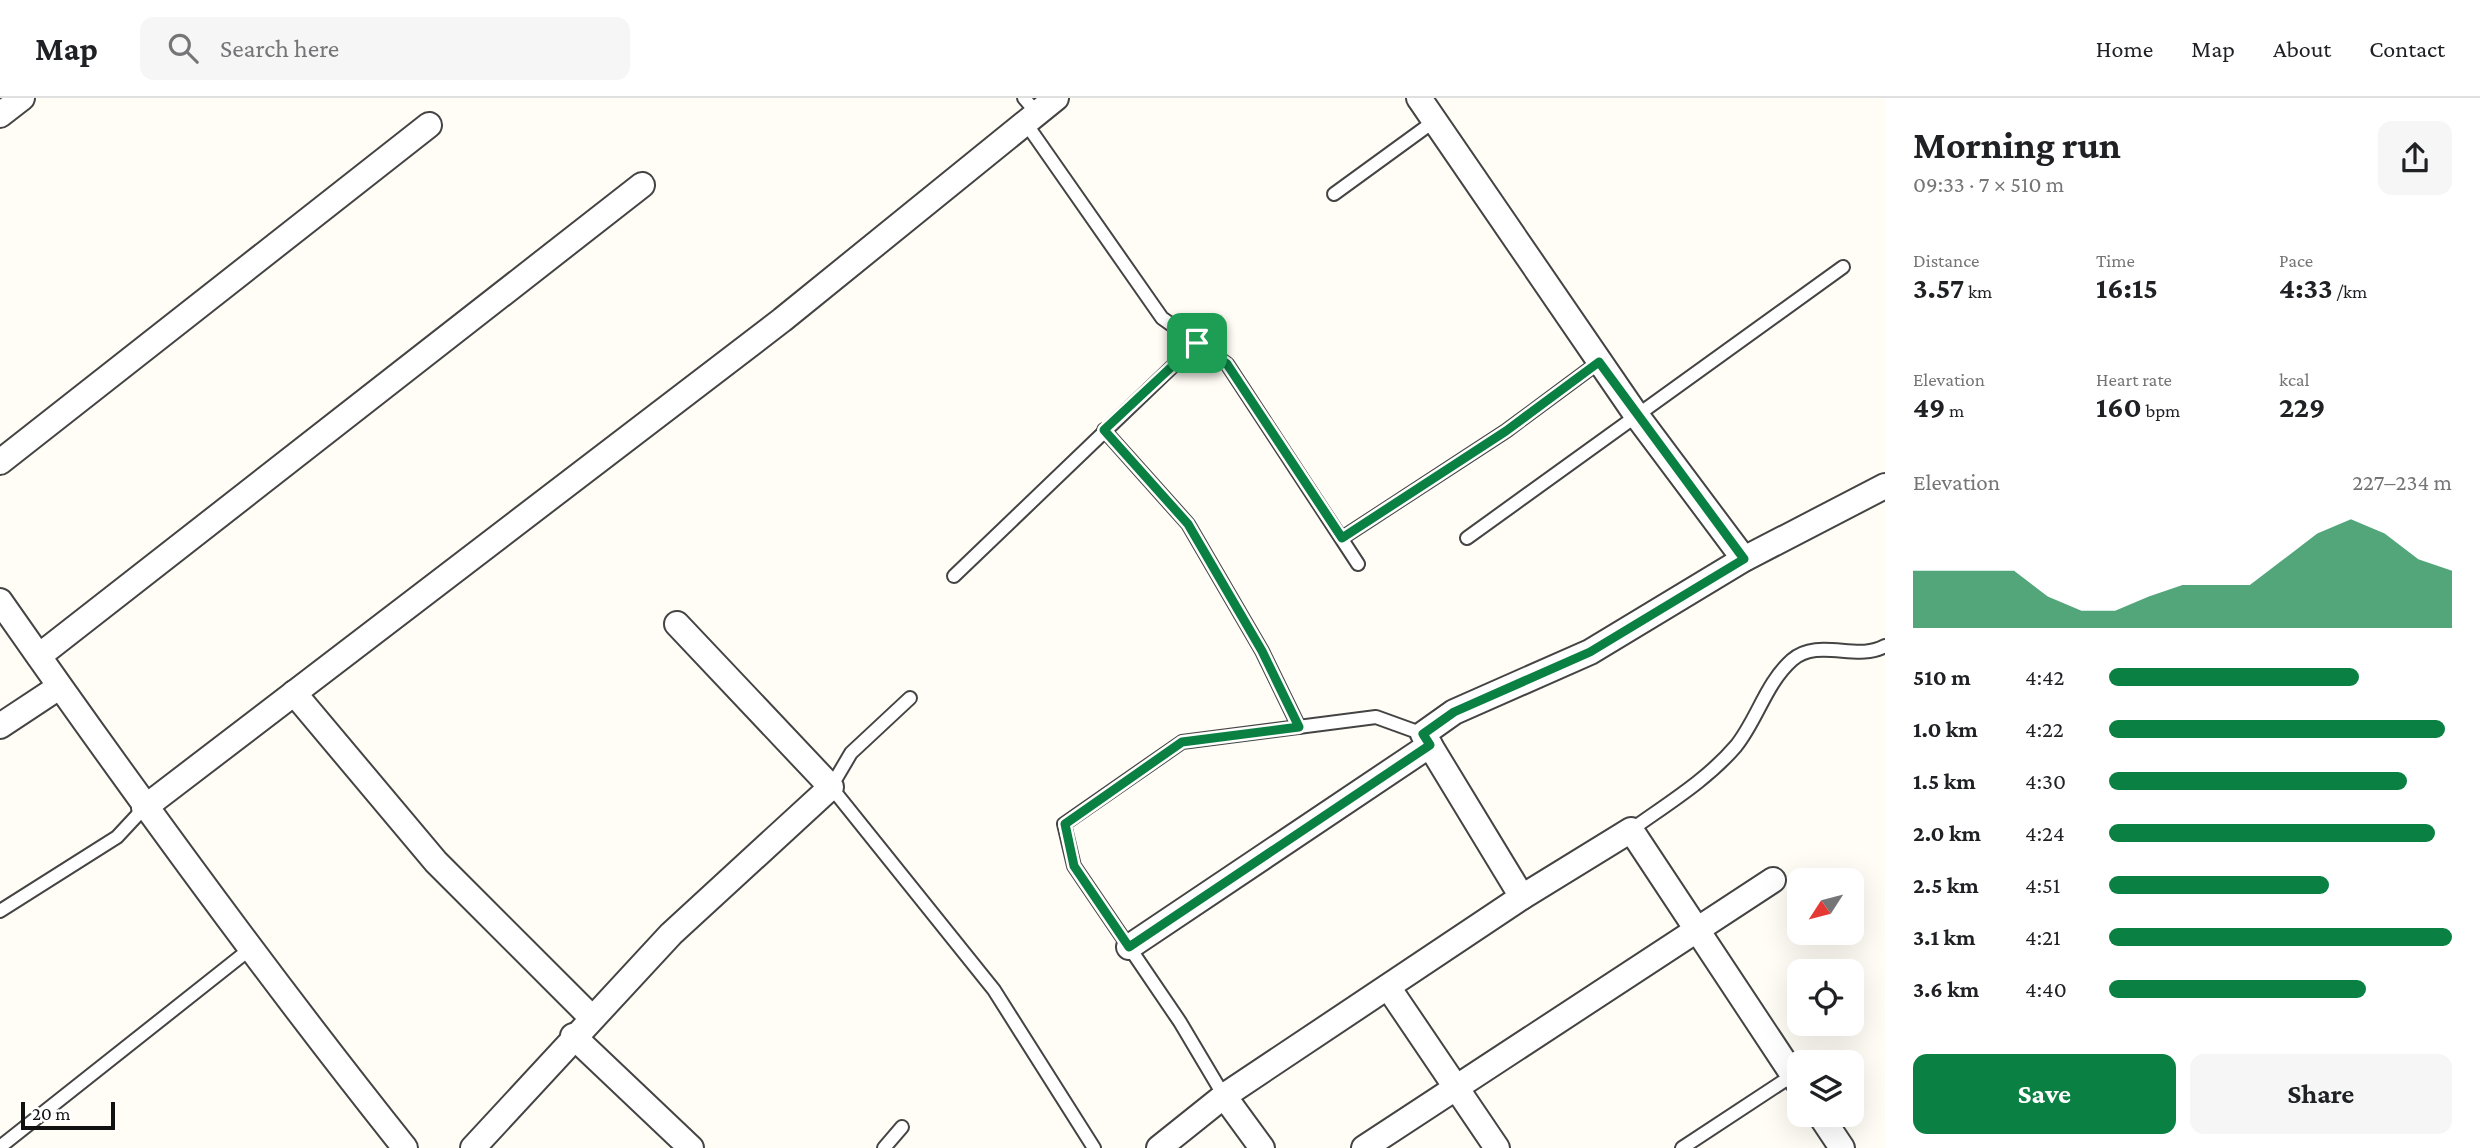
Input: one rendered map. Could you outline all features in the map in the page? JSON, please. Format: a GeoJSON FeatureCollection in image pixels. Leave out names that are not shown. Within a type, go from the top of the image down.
{"type":"FeatureCollection","features":[{"type":"Feature","properties":{"kind":"street"},"geometry":{"type":"LineString","coordinates":[[0,115],[22,98]]}},
{"type":"Feature","properties":{"kind":"street"},"geometry":{"type":"LineString","coordinates":[[1419,98],[1637,416],[1744,559]]}},
{"type":"Feature","properties":{"kind":"street"},"geometry":{"type":"LineString","coordinates":[[144,808],[782,320],[1036,108]]}},
{"type":"Feature","properties":{"kind":"street"},"geometry":{"type":"LineString","coordinates":[[0,462],[429,125]]}},
{"type":"Feature","properties":{"kind":"street"},"geometry":{"type":"LineString","coordinates":[[39,656],[642,185]]}},
{"type":"Feature","properties":{"kind":"street"},"geometry":{"type":"LineString","coordinates":[[1129,947],[1427,739],[1454,712],[1590,652],[1744,559],[1885,486]]}},
{"type":"Feature","properties":{"kind":"street"},"geometry":{"type":"LineString","coordinates":[[1,604],[144,808],[405,1148]]}},
{"type":"Feature","properties":{"kind":"street"},"geometry":{"type":"LineString","coordinates":[[472,1148],[573,1036],[671,934],[831,788],[677,624]]}},
{"type":"Feature","properties":{"kind":"street"},"geometry":{"type":"LineString","coordinates":[[0,726],[59,687]]}},
{"type":"Feature","properties":{"kind":"street"},"geometry":{"type":"LineString","coordinates":[[294,692],[436,862],[591,1017]]}},
{"type":"Feature","properties":{"kind":"street"},"geometry":{"type":"LineString","coordinates":[[1427,739],[1522,897]]}},
{"type":"Feature","properties":{"kind":"street"},"geometry":{"type":"LineString","coordinates":[[1160,1148],[1224,1096],[1522,897],[1631,830],[1787,1065]]}},
{"type":"Feature","properties":{"kind":"street"},"geometry":{"type":"LineString","coordinates":[[1364,1148],[1773,880]]}},
{"type":"Feature","properties":{"kind":"street"},"geometry":{"type":"LineString","coordinates":[[1388,987],[1497,1148]]}},
{"type":"Feature","properties":{"kind":"street"},"geometry":{"type":"LineString","coordinates":[[573,1036],[691,1148]]}},
{"type":"Feature","properties":{"kind":"street"},"geometry":{"type":"LineString","coordinates":[[1224,1096],[1262,1148]]}},
{"type":"Feature","properties":{"kind":"street"},"geometry":{"type":"LineString","coordinates":[[1828,1127],[1842,1148]]}},
{"type":"Feature","properties":{"kind":"lane"},"geometry":{"type":"LineString","coordinates":[[1036,108],[1163,318],[1227,364],[1358,564]]}},
{"type":"Feature","properties":{"kind":"lane"},"geometry":{"type":"LineString","coordinates":[[1334,194],[1433,122]]}},
{"type":"Feature","properties":{"kind":"lane"},"geometry":{"type":"LineString","coordinates":[[1467,538],[1843,267]]}},
{"type":"Feature","properties":{"kind":"lane"},"geometry":{"type":"LineString","coordinates":[[954,576],[1197,343]]}},
{"type":"Feature","properties":{"kind":"lane"},"geometry":{"type":"LineString","coordinates":[[1342,538],[1506,431],[1599,362]]}},
{"type":"Feature","properties":{"kind":"lane"},"geometry":{"type":"LineString","coordinates":[[1104,430],[1188,524],[1262,651],[1299,727]]}},
{"type":"Feature","properties":{"kind":"lane"},"geometry":{"type":"LineString","coordinates":[[1631,830],[1714,770],[1738,744],[1770,688],[1793,659],[1823,649],[1876,652],[1885,646]]}},
{"type":"Feature","properties":{"kind":"lane"},"geometry":{"type":"LineString","coordinates":[[910,698],[851,753],[831,788],[994,990],[1094,1148]]}},
{"type":"Feature","properties":{"kind":"lane"},"geometry":{"type":"LineString","coordinates":[[1224,1096],[1180,1022],[1074,866],[1065,824],[1182,742],[1376,717],[1427,739]]}},
{"type":"Feature","properties":{"kind":"lane"},"geometry":{"type":"LineString","coordinates":[[0,911],[117,836],[144,808]]}},
{"type":"Feature","properties":{"kind":"lane"},"geometry":{"type":"LineString","coordinates":[[0,1147],[250,949]]}},
{"type":"Feature","properties":{"kind":"lane"},"geometry":{"type":"LineString","coordinates":[[1682,1148],[1787,1084]]}},
{"type":"Feature","properties":{"kind":"lane"},"geometry":{"type":"LineString","coordinates":[[884,1148],[902,1127]]}},
{"type":"Feature","properties":{"kind":"route"},"geometry":{"type":"LineString","coordinates":[[1197,343],[1227,364],[1342,538],[1506,431],[1599,362],[1744,559],[1590,652],[1454,712],[1423,734],[1430,745],[1129,947],[1074,866],[1065,824],[1182,742],[1299,727],[1262,651],[1188,524],[1104,430],[1197,343]]}}]}
